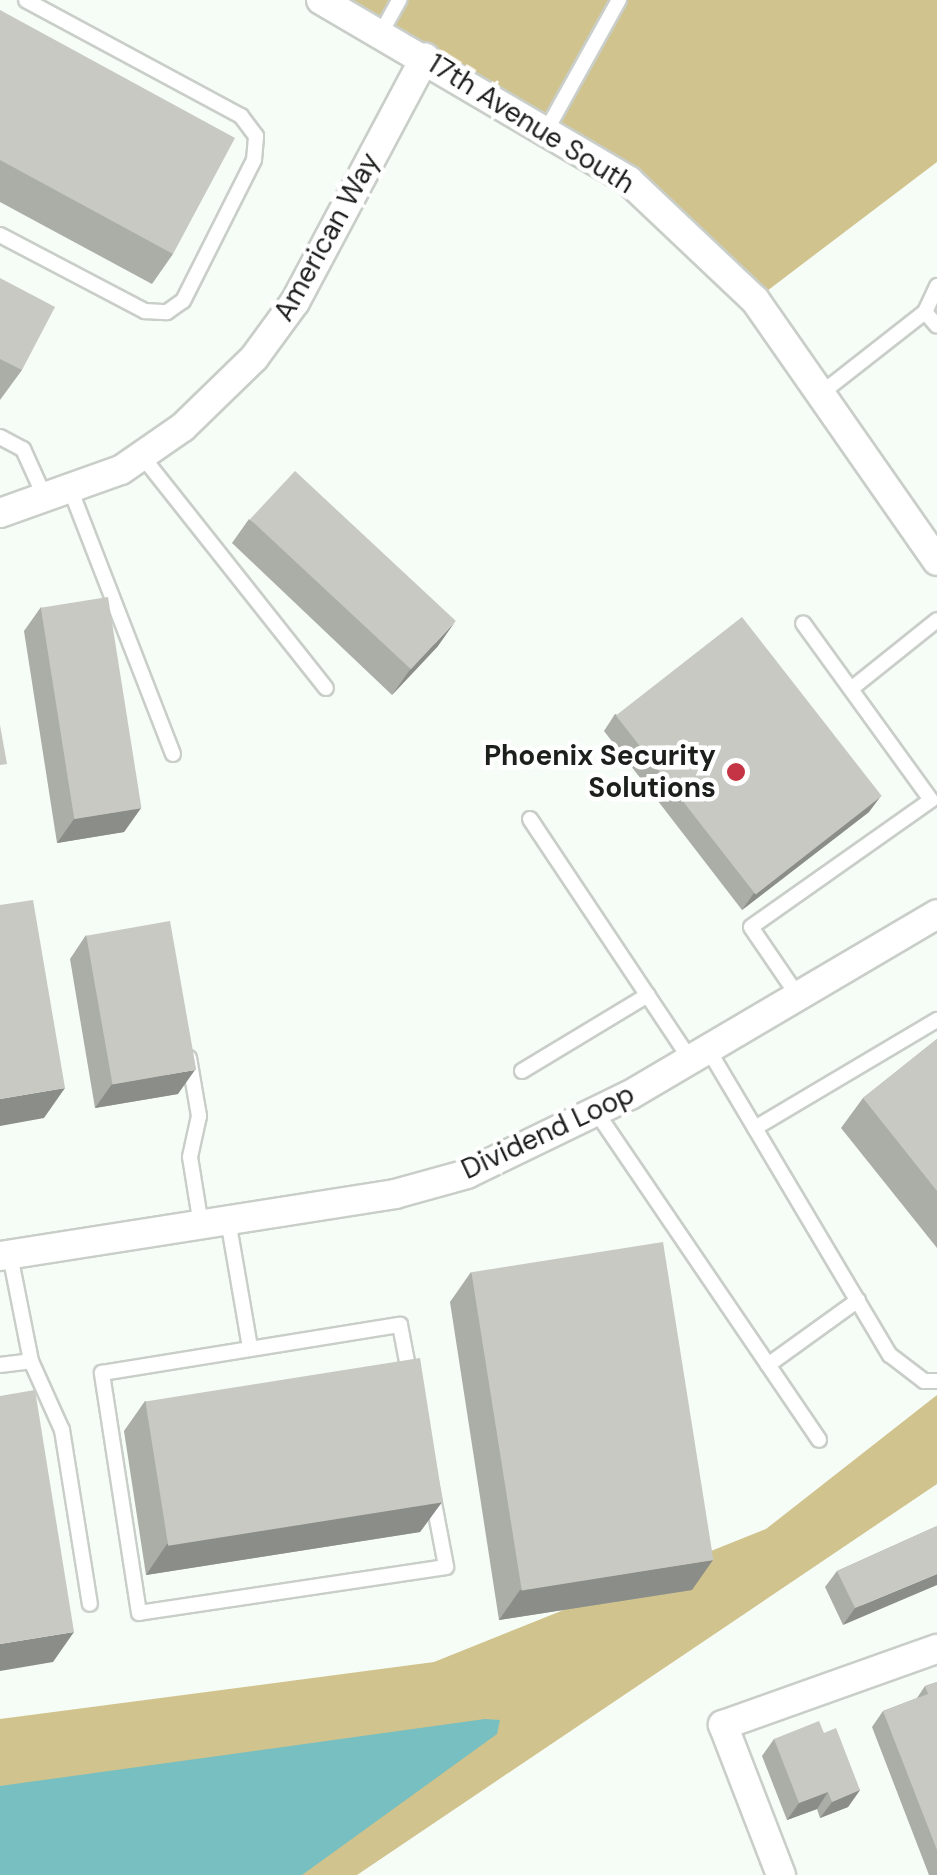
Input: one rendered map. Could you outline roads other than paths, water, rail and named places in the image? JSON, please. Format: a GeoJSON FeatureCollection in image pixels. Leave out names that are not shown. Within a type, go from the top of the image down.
{"type":"FeatureCollection","features":[{"type":"Feature","properties":{"kind":"street","name":"17th Avenue South"},"geometry":{"type":"LineString","coordinates":[[321,0],[425,57],[629,181],[754,300],[937,560]]}},
{"type":"Feature","properties":{"kind":"street","name":"American Way"},"geometry":{"type":"LineString","coordinates":[[0,513],[59,496],[142,456],[183,427],[254,358],[295,302],[425,57]]}},
{"type":"Feature","properties":{"kind":"street","name":"Dividend Loop"},"geometry":{"type":"LineString","coordinates":[[5,1256],[395,1194],[467,1174],[598,1113],[937,914]]}},
{"type":"Feature","properties":{"kind":"street"},"geometry":{"type":"LineString","coordinates":[[781,1875],[722,1726],[937,1648]]}},
{"type":"Feature","properties":{"kind":"lane"},"geometry":{"type":"LineString","coordinates":[[0,235],[144,311],[168,312],[183,301],[254,160],[256,136],[241,116],[26,0]]}},
{"type":"Feature","properties":{"kind":"lane"},"geometry":{"type":"LineString","coordinates":[[381,33],[399,0]]}},
{"type":"Feature","properties":{"kind":"lane"},"geometry":{"type":"LineString","coordinates":[[546,130],[619,0]]}},
{"type":"Feature","properties":{"kind":"lane"},"geometry":{"type":"LineString","coordinates":[[820,395],[926,312],[937,286]]}},
{"type":"Feature","properties":{"kind":"lane"},"geometry":{"type":"LineString","coordinates":[[926,312],[937,326]]}},
{"type":"Feature","properties":{"kind":"lane"},"geometry":{"type":"LineString","coordinates":[[0,437],[23,449],[59,496],[173,754]]}},
{"type":"Feature","properties":{"kind":"lane"},"geometry":{"type":"LineString","coordinates":[[142,456],[326,688]]}},
{"type":"Feature","properties":{"kind":"lane"},"geometry":{"type":"LineString","coordinates":[[851,689],[937,620]]}},
{"type":"Feature","properties":{"kind":"lane"},"geometry":{"type":"LineString","coordinates":[[798,996],[751,926],[931,800],[803,623]]}},
{"type":"Feature","properties":{"kind":"lane"},"geometry":{"type":"LineString","coordinates":[[530,819],[648,994],[755,1128],[890,1355],[924,1381],[937,1381]]}},
{"type":"Feature","properties":{"kind":"lane"},"geometry":{"type":"LineString","coordinates":[[522,1071],[648,994]]}},
{"type":"Feature","properties":{"kind":"lane"},"geometry":{"type":"LineString","coordinates":[[755,1128],[937,1020]]}},
{"type":"Feature","properties":{"kind":"lane"},"geometry":{"type":"LineString","coordinates":[[186,1040],[199,1116],[190,1157],[215,1222],[250,1347]]}},
{"type":"Feature","properties":{"kind":"lane"},"geometry":{"type":"LineString","coordinates":[[598,1113],[819,1440]]}},
{"type":"Feature","properties":{"kind":"lane"},"geometry":{"type":"LineString","coordinates":[[5,1256],[31,1360],[62,1430],[90,1604]]}},
{"type":"Feature","properties":{"kind":"lane"},"geometry":{"type":"LineString","coordinates":[[768,1364],[858,1300]]}},
{"type":"Feature","properties":{"kind":"lane"},"geometry":{"type":"LineString","coordinates":[[400,1324],[446,1567],[139,1614],[102,1372],[250,1347],[400,1324]]}},
{"type":"Feature","properties":{"kind":"lane"},"geometry":{"type":"LineString","coordinates":[[0,1365],[31,1360]]}},
{"type":"Feature","properties":{"kind":"water"},"geometry":{"type":"Polygon","coordinates":[[[500,1720],[497,1734],[302,1875],[0,1875],[0,1786],[500,1720]]]}},
{"type":"Feature","properties":{"kind":"place","name":"Phoenix Security Solutions"},"geometry":{"type":"Point","coordinates":[736,772]}}]}
